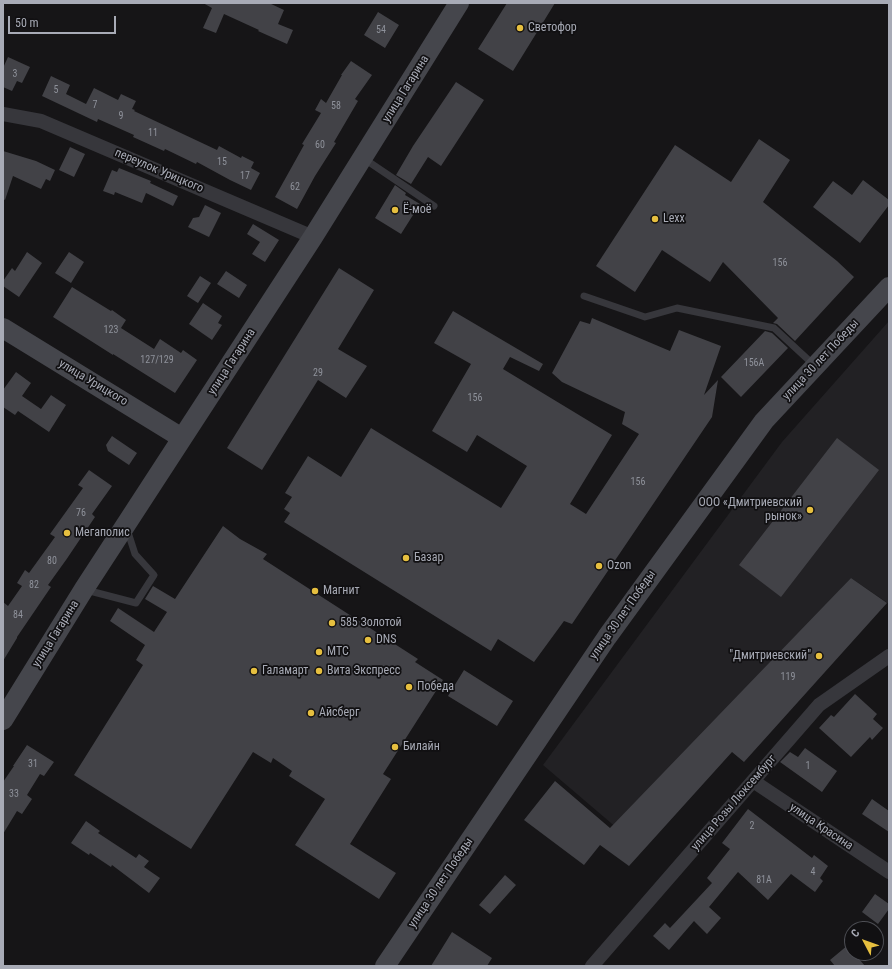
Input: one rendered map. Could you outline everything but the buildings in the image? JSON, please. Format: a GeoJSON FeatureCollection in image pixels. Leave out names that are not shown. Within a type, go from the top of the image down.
{"type":"FeatureCollection","features":[{"type":"Feature","properties":{"kind":"street","name":"улица Гагарина"},"geometry":{"type":"LineString","coordinates":[[3,720],[84,589],[313,237],[459,3]]}},
{"type":"Feature","properties":{"kind":"street","name":"переулок Урицкого"},"geometry":{"type":"LineString","coordinates":[[3,114],[42,121],[313,237]]}},
{"type":"Feature","properties":{"kind":"street","name":"улица 30 лет Победы"},"geometry":{"type":"LineString","coordinates":[[385,966],[607,637],[764,421],[889,287]]}},
{"type":"Feature","properties":{"kind":"street","name":"улица Урицкого"},"geometry":{"type":"LineString","coordinates":[[3,328],[182,438]]}},
{"type":"Feature","properties":{"kind":"street","name":"улица Розы Люксембург"},"geometry":{"type":"LineString","coordinates":[[592,966],[753,782],[818,705],[889,656]]}},
{"type":"Feature","properties":{"kind":"street","name":"улица Красина"},"geometry":{"type":"LineString","coordinates":[[753,782],[889,872]]}},
{"type":"Feature","properties":{"kind":"lane"},"geometry":{"type":"LineString","coordinates":[[363,158],[434,206]]}},
{"type":"Feature","properties":{"kind":"lane"},"geometry":{"type":"LineString","coordinates":[[584,296],[645,317],[677,308],[774,328],[815,366]]}},
{"type":"Feature","properties":{"kind":"lane"},"geometry":{"type":"LineString","coordinates":[[84,589],[136,603],[154,575],[135,554],[126,525]]}},
{"type":"Feature","properties":{"kind":"shaded area","name":"ООО «Дмитриевский рынок»"},"geometry":{"type":"Polygon","coordinates":[[[889,321],[889,604],[851,578],[618,829],[543,765],[782,442],[889,321]]]}},
{"type":"Feature","properties":{"kind":"place","name":"Светофор"},"geometry":{"type":"Point","coordinates":[520,28]}},
{"type":"Feature","properties":{"kind":"place","name":"Ё-моё"},"geometry":{"type":"Point","coordinates":[395,210]}},
{"type":"Feature","properties":{"kind":"place","name":"Lexx"},"geometry":{"type":"Point","coordinates":[655,219]}},
{"type":"Feature","properties":{"kind":"place","name":"ООО «Дмитриевский рынок»"},"geometry":{"type":"Point","coordinates":[810,510]}},
{"type":"Feature","properties":{"kind":"place","name":"Мегаполис"},"geometry":{"type":"Point","coordinates":[67,533]}},
{"type":"Feature","properties":{"kind":"place","name":"Базар"},"geometry":{"type":"Point","coordinates":[406,558]}},
{"type":"Feature","properties":{"kind":"place","name":"Ozon"},"geometry":{"type":"Point","coordinates":[599,566]}},
{"type":"Feature","properties":{"kind":"place","name":"Магнит"},"geometry":{"type":"Point","coordinates":[315,591]}},
{"type":"Feature","properties":{"kind":"place","name":"585 Золотой"},"geometry":{"type":"Point","coordinates":[332,623]}},
{"type":"Feature","properties":{"kind":"place","name":"DNS"},"geometry":{"type":"Point","coordinates":[368,640]}},
{"type":"Feature","properties":{"kind":"place","name":"МТС"},"geometry":{"type":"Point","coordinates":[319,652]}},
{"type":"Feature","properties":{"kind":"place","name":"\"Дмитриевский\""},"geometry":{"type":"Point","coordinates":[819,656]}},
{"type":"Feature","properties":{"kind":"place","name":"Галамарт"},"geometry":{"type":"Point","coordinates":[254,671]}},
{"type":"Feature","properties":{"kind":"place","name":"Вита Экспресс"},"geometry":{"type":"Point","coordinates":[319,671]}},
{"type":"Feature","properties":{"kind":"place","name":"Победа"},"geometry":{"type":"Point","coordinates":[409,687]}},
{"type":"Feature","properties":{"kind":"place","name":"Айсберг"},"geometry":{"type":"Point","coordinates":[311,713]}},
{"type":"Feature","properties":{"kind":"place","name":"Билайн"},"geometry":{"type":"Point","coordinates":[395,747]}}]}
